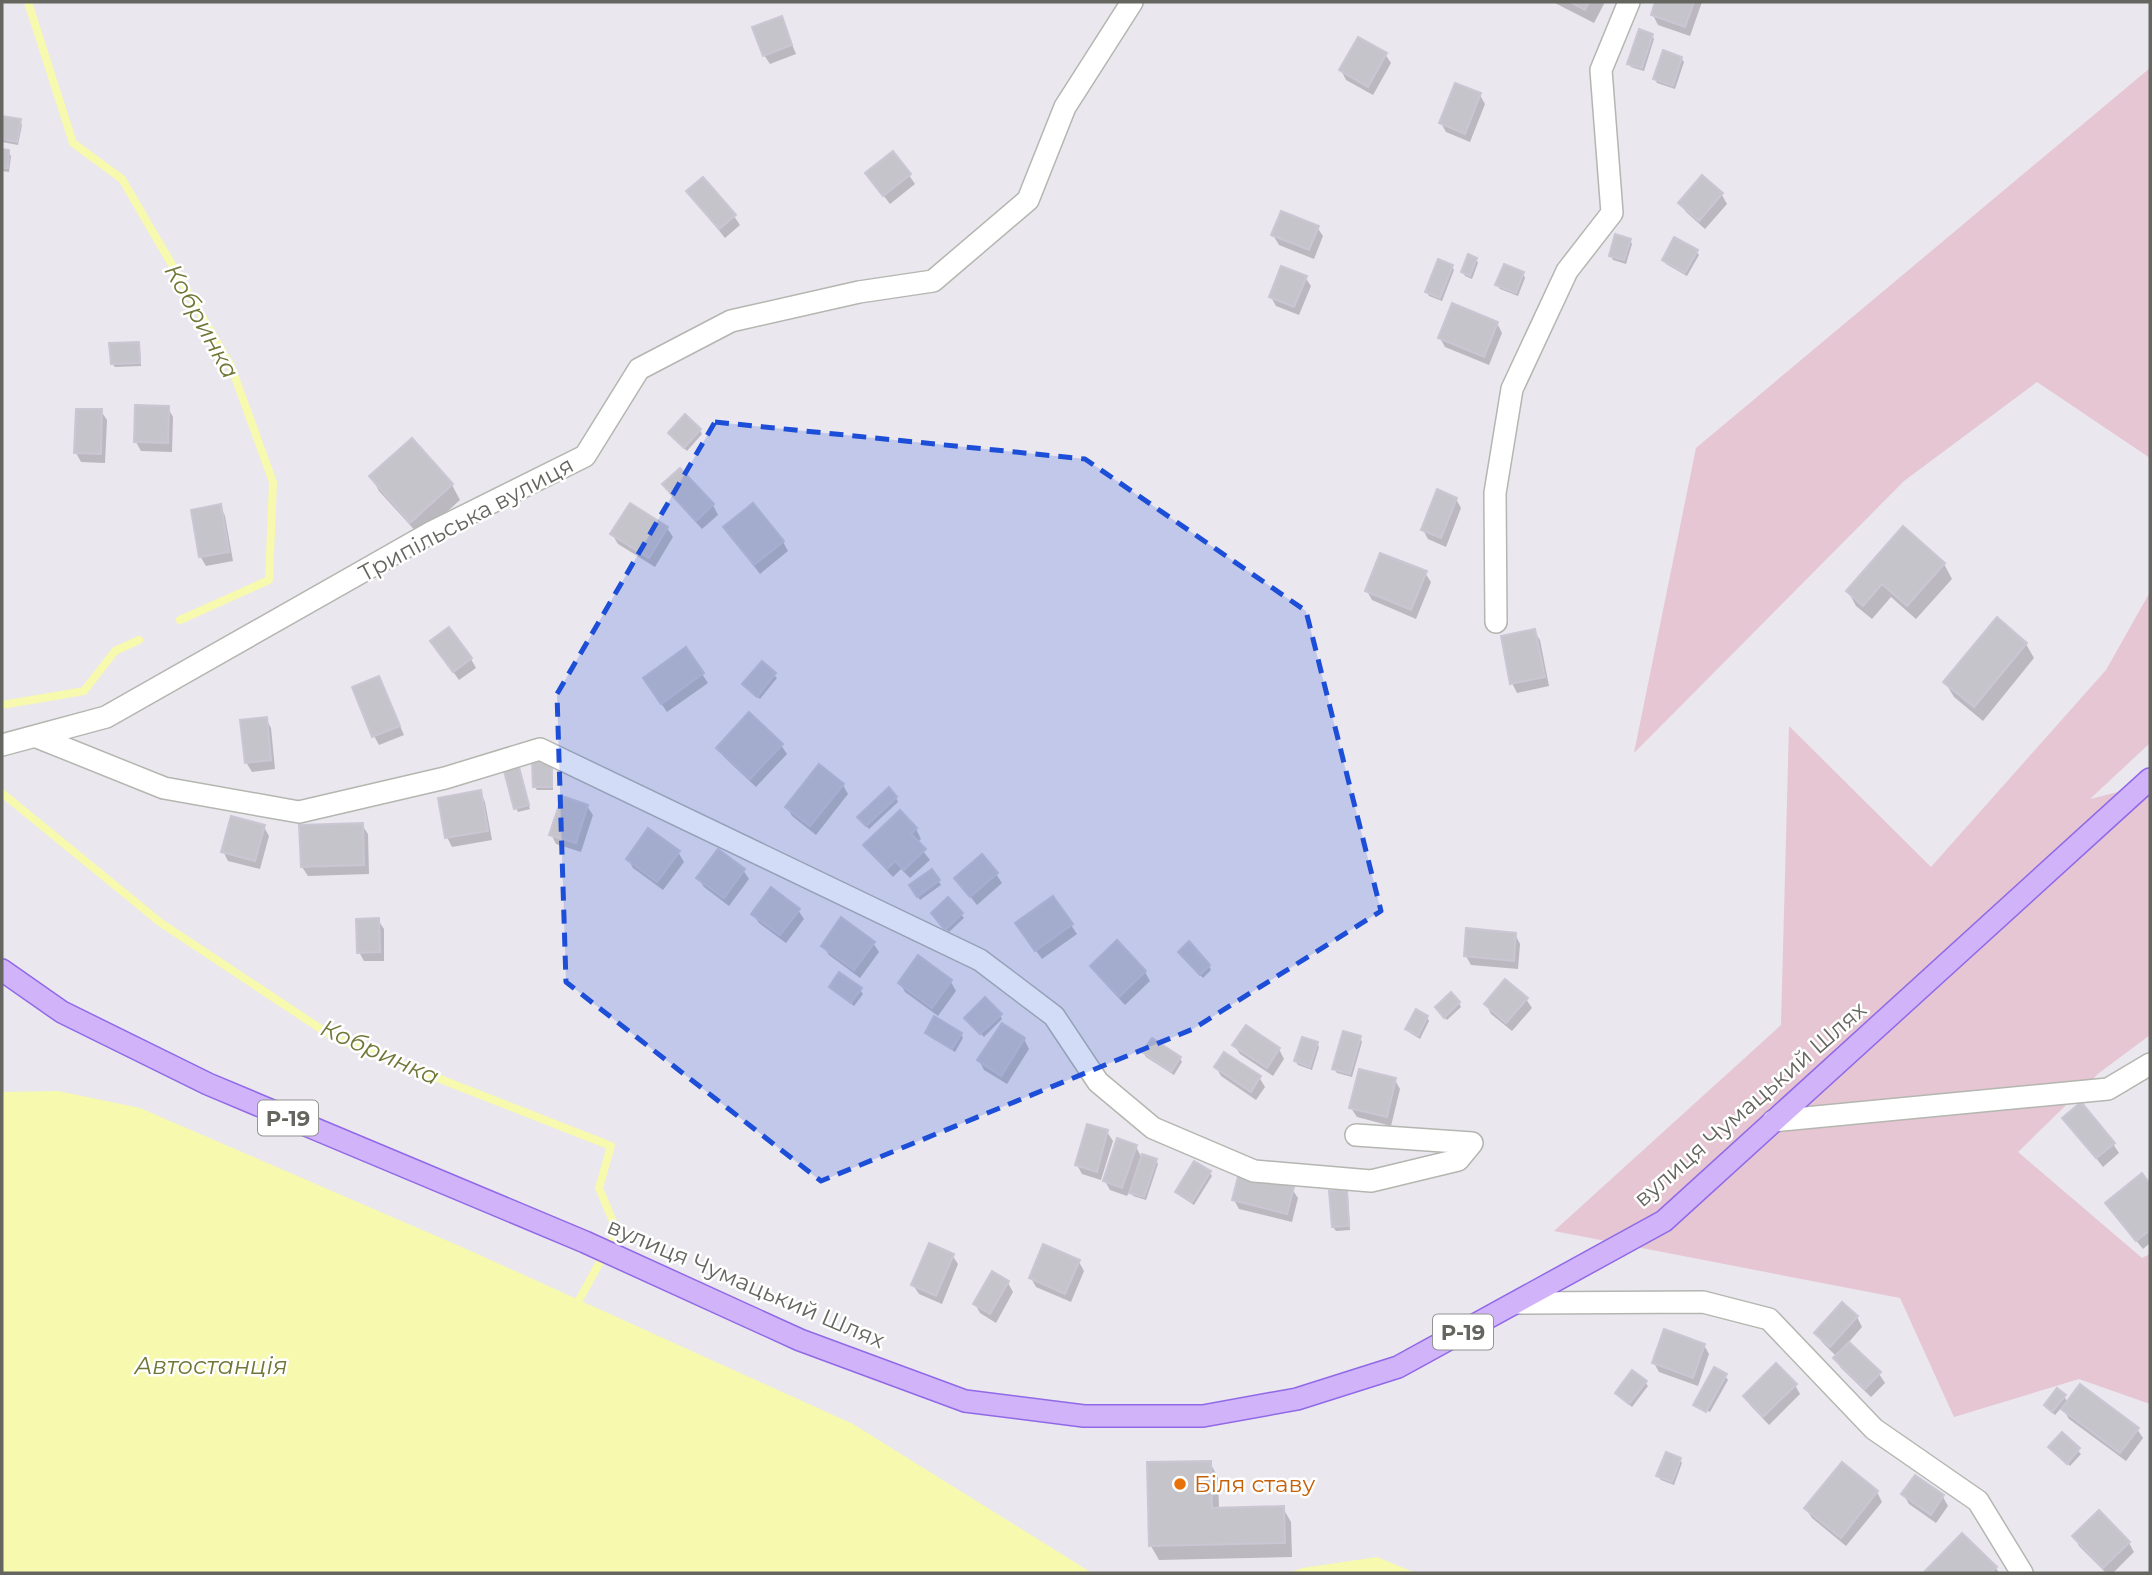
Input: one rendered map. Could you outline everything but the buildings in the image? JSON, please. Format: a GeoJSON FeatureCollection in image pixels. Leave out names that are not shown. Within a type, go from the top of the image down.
{"type":"FeatureCollection","features":[{"type":"Feature","properties":{"kind":"main road","name":"вулиця Чумацький Шлях"},"geometry":{"type":"LineString","coordinates":[[2,970],[62,1012],[208,1084],[585,1242],[800,1340],[965,1401],[1084,1416],[1203,1416],[1297,1399],[1398,1367],[1664,1221],[2150,779]]}},
{"type":"Feature","properties":{"kind":"street","name":"Трипільська вулиця"},"geometry":{"type":"LineString","coordinates":[[2,745],[106,717],[432,532],[585,456],[639,369],[731,321],[859,292],[933,281],[1028,200],[1065,107],[1132,2]]}},
{"type":"Feature","properties":{"kind":"street"},"geometry":{"type":"LineString","coordinates":[[1496,622],[1496,494],[1512,389],[1567,271],[1612,213],[1601,70],[1629,2]]}},
{"type":"Feature","properties":{"kind":"street"},"geometry":{"type":"LineString","coordinates":[[37,737],[164,788],[299,812],[445,778],[540,749],[980,960],[1054,1016],[1098,1082],[1153,1128],[1254,1171],[1371,1181],[1458,1160],[1472,1143],[1356,1135]]}},
{"type":"Feature","properties":{"kind":"street"},"geometry":{"type":"LineString","coordinates":[[1773,1121],[2108,1089],[2150,1064]]}},
{"type":"Feature","properties":{"kind":"street"},"geometry":{"type":"LineString","coordinates":[[1517,1303],[1703,1302],[1769,1319],[1874,1429],[1978,1501],[2022,1573]]}},
{"type":"Feature","properties":{"kind":"highlighted area"},"geometry":{"type":"Polygon","coordinates":[[[715,422],[1085,459],[1306,611],[1381,911],[1193,1029],[821,1181],[566,982],[557,694],[715,422]]]}},
{"type":"Feature","properties":{"kind":"shaded area"},"geometry":{"type":"Polygon","coordinates":[[[2150,68],[2150,458],[2037,382],[1904,481],[1634,753],[1696,448],[2150,68]]]}},
{"type":"Feature","properties":{"kind":"shaded area"},"geometry":{"type":"Polygon","coordinates":[[[2150,592],[2150,743],[2090,799],[2150,784],[2150,1035],[2099,1073],[2018,1152],[2142,1258],[2150,1254],[2150,1404],[2079,1379],[1954,1417],[1900,1298],[1554,1231],[1781,1025],[1789,726],[1931,867],[2106,670],[2150,592]]]}},
{"type":"Feature","properties":{"kind":"water","name":"Автостанція"},"geometry":{"type":"Polygon","coordinates":[[[58,1091],[140,1108],[471,1251],[853,1424],[1092,1573],[2,1573],[2,1092],[58,1091]]]}},
{"type":"Feature","properties":{"kind":"water"},"geometry":{"type":"Polygon","coordinates":[[[1377,1557],[1416,1573],[1288,1573],[1302,1568],[1377,1557]]]}},
{"type":"Feature","properties":{"kind":"waterway","name":"Кобринка"},"geometry":{"type":"LineString","coordinates":[[28,2],[73,143],[122,179],[231,366],[273,482],[269,580],[180,620]]}},
{"type":"Feature","properties":{"kind":"waterway","name":"Кобринка"},"geometry":{"type":"LineString","coordinates":[[2,705],[84,691],[115,651],[139,640]]}},
{"type":"Feature","properties":{"kind":"waterway","name":"Кобринка"},"geometry":{"type":"LineString","coordinates":[[2,793],[161,923],[333,1037],[611,1146],[599,1188],[617,1231],[579,1300]]}},
{"type":"Feature","properties":{"kind":"place","name":"Біля ставу"},"geometry":{"type":"Point","coordinates":[1180,1484]}}]}
